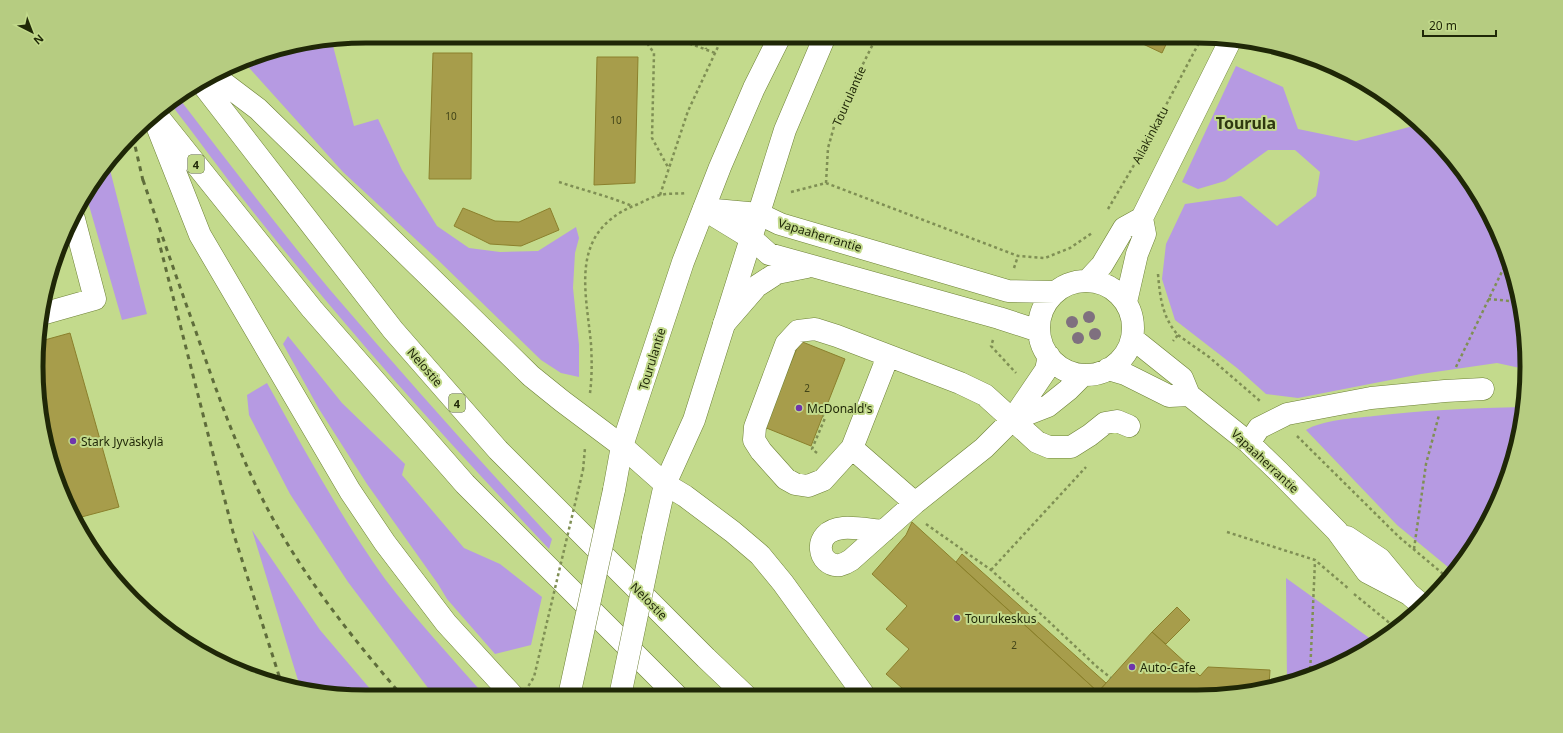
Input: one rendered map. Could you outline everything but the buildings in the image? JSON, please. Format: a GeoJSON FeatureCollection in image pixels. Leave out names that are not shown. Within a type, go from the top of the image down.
{"type":"FeatureCollection","features":[{"type":"Feature","properties":{"kind":"main road","name":"Tourulantie"},"geometry":{"type":"LineString","coordinates":[[570,690],[614,490],[622,446],[640,396],[670,298],[720,167],[754,88],[776,43]]}},
{"type":"Feature","properties":{"kind":"main road"},"geometry":{"type":"LineString","coordinates":[[621,690],[664,484],[694,420],[785,130],[822,43]]}},
{"type":"Feature","properties":{"kind":"main road"},"geometry":{"type":"LineString","coordinates":[[1088,280],[1102,265],[1124,228],[1142,218],[1228,45]]}},
{"type":"Feature","properties":{"kind":"main road"},"geometry":{"type":"LineString","coordinates":[[218,79],[258,109],[531,376],[622,446],[664,484],[684,496],[760,555],[783,582],[860,690]]}},
{"type":"Feature","properties":{"kind":"main road","name":"Nelostie"},"geometry":{"type":"LineString","coordinates":[[204,86],[393,330],[498,450],[740,690]]}},
{"type":"Feature","properties":{"kind":"main road","name":"4"},"geometry":{"type":"LineString","coordinates":[[159,118],[312,310],[465,484],[672,690]]}},
{"type":"Feature","properties":{"kind":"main road"},"geometry":{"type":"LineString","coordinates":[[155,122],[200,236],[350,491],[385,543],[446,623],[508,690]]}},
{"type":"Feature","properties":{"kind":"main road","name":"Vapaaherrantie"},"geometry":{"type":"LineString","coordinates":[[704,209],[759,214],[780,224],[1008,290],[1055,292]]}},
{"type":"Feature","properties":{"kind":"main road"},"geometry":{"type":"LineString","coordinates":[[704,209],[751,238],[769,254],[810,267],[999,318],[1039,331]]}},
{"type":"Feature","properties":{"kind":"main road"},"geometry":{"type":"LineString","coordinates":[[1126,302],[1137,254],[1146,234],[1142,218]]}},
{"type":"Feature","properties":{"kind":"main road"},"geometry":{"type":"LineString","coordinates":[[48,312],[96,299],[75,224]]}},
{"type":"Feature","properties":{"kind":"main road"},"geometry":{"type":"LineString","coordinates":[[724,324],[758,286],[777,273],[810,267]]}},
{"type":"Feature","properties":{"kind":"main road"},"geometry":{"type":"LineString","coordinates":[[1088,280],[1103,283],[1116,290],[1126,302],[1132,315],[1133,324],[1132,338],[1128,350],[1120,361],[1108,369],[1096,374],[1083,375],[1070,372],[1058,365],[1049,356],[1043,346],[1039,331],[1040,317],[1046,303],[1055,292],[1068,284],[1088,280]]}},
{"type":"Feature","properties":{"kind":"main road"},"geometry":{"type":"LineString","coordinates":[[888,356],[852,448],[823,480],[808,486],[795,484],[786,479],[760,451],[754,440],[755,427],[786,344],[798,331],[815,329],[837,336],[960,383],[985,395],[1037,442],[1049,447],[1071,447],[1105,423],[1117,421],[1129,426]]}},
{"type":"Feature","properties":{"kind":"main road","name":"Vapaaherrantie"},"geometry":{"type":"LineString","coordinates":[[1132,338],[1182,378],[1189,395],[1249,443],[1373,565],[1415,599]]}},
{"type":"Feature","properties":{"kind":"main road"},"geometry":{"type":"LineString","coordinates":[[884,531],[911,507],[984,448],[1012,420],[1046,370],[1049,356]]}},
{"type":"Feature","properties":{"kind":"main road"},"geometry":{"type":"LineString","coordinates":[[1108,369],[1125,374],[1169,396],[1189,395]]}},
{"type":"Feature","properties":{"kind":"main road"},"geometry":{"type":"LineString","coordinates":[[1012,420],[1048,406],[1068,390],[1083,375]]}},
{"type":"Feature","properties":{"kind":"main road"},"geometry":{"type":"LineString","coordinates":[[1249,443],[1259,428],[1287,414],[1372,398],[1483,389]]}},
{"type":"Feature","properties":{"kind":"main road"},"geometry":{"type":"LineString","coordinates":[[852,448],[911,507]]}},
{"type":"Feature","properties":{"kind":"path"},"geometry":{"type":"LineString","coordinates":[[647,43],[654,53],[652,138],[668,169]]}},
{"type":"Feature","properties":{"kind":"path"},"geometry":{"type":"LineString","coordinates":[[685,43],[715,53]]}},
{"type":"Feature","properties":{"kind":"path"},"geometry":{"type":"LineString","coordinates":[[705,43],[706,49]]}},
{"type":"Feature","properties":{"kind":"path"},"geometry":{"type":"LineString","coordinates":[[660,195],[688,110],[720,43]]}},
{"type":"Feature","properties":{"kind":"path","name":"Tourulantie"},"geometry":{"type":"LineString","coordinates":[[784,193],[826,183],[828,148],[837,116],[874,43]]}},
{"type":"Feature","properties":{"kind":"path","name":"Ailakinkatu"},"geometry":{"type":"LineString","coordinates":[[1106,212],[1137,160],[1198,43]]}},
{"type":"Feature","properties":{"kind":"path"},"geometry":{"type":"LineString","coordinates":[[559,182],[588,192],[611,197],[633,206]]}},
{"type":"Feature","properties":{"kind":"path"},"geometry":{"type":"LineString","coordinates":[[526,690],[534,677],[584,470],[592,376],[591,346],[584,284],[586,258],[593,242],[604,226],[620,212],[660,195],[686,193]]}},
{"type":"Feature","properties":{"kind":"path"},"geometry":{"type":"LineString","coordinates":[[1414,549],[1426,464],[1445,391],[1504,267]]}},
{"type":"Feature","properties":{"kind":"path"},"geometry":{"type":"LineString","coordinates":[[1488,299],[1514,301]]}},
{"type":"Feature","properties":{"kind":"path"},"geometry":{"type":"LineString","coordinates":[[1178,335],[1209,357],[1303,441],[1399,537],[1444,575]]}},
{"type":"Feature","properties":{"kind":"path"},"geometry":{"type":"LineString","coordinates":[[823,416],[825,418],[812,449],[834,468]]}},
{"type":"Feature","properties":{"kind":"path"},"geometry":{"type":"LineString","coordinates":[[991,570],[1089,464]]}},
{"type":"Feature","properties":{"kind":"path"},"geometry":{"type":"LineString","coordinates":[[911,507],[991,570],[1111,678]]}},
{"type":"Feature","properties":{"kind":"path"},"geometry":{"type":"LineString","coordinates":[[1227,532],[1315,560],[1391,625]]}},
{"type":"Feature","properties":{"kind":"path"},"geometry":{"type":"LineString","coordinates":[[1349,589],[1399,537]]}},
{"type":"Feature","properties":{"kind":"path"},"geometry":{"type":"LineString","coordinates":[[1310,669],[1315,560]]}},
{"type":"Feature","properties":{"kind":"shaded area"},"geometry":{"type":"Polygon","coordinates":[[[333,45],[354,126],[378,119],[402,170],[437,226],[469,248],[500,252],[538,251],[576,227],[579,238],[575,253],[573,288],[579,345],[579,377],[561,373],[541,360],[438,260],[343,172],[248,66],[263,60],[303,49],[333,45]]]}},
{"type":"Feature","properties":{"kind":"shaded area"},"geometry":{"type":"Polygon","coordinates":[[[1236,66],[1283,87],[1298,129],[1356,141],[1413,126],[1440,153],[1453,170],[1477,205],[1487,223],[1503,263],[1514,303],[1520,368],[1497,363],[1421,374],[1298,398],[1266,394],[1237,368],[1175,320],[1162,279],[1166,244],[1185,204],[1241,196],[1277,226],[1316,196],[1320,172],[1295,150],[1268,150],[1225,181],[1198,189],[1182,182],[1236,66]]]}},
{"type":"Feature","properties":{"kind":"shaded area"},"geometry":{"type":"Polygon","coordinates":[[[182,102],[272,219],[331,291],[440,416],[552,539],[549,549],[361,342],[289,257],[173,108],[182,102]]]}},
{"type":"Feature","properties":{"kind":"shaded area"},"geometry":{"type":"Polygon","coordinates":[[[110,170],[147,314],[122,320],[88,202],[110,170]]]}},
{"type":"Feature","properties":{"kind":"shaded area"},"geometry":{"type":"Polygon","coordinates":[[[288,336],[342,403],[405,464],[402,475],[464,548],[500,564],[542,597],[531,645],[495,654],[447,599],[367,484],[319,409],[283,344],[288,336]]]}},
{"type":"Feature","properties":{"kind":"shaded area"},"geometry":{"type":"Polygon","coordinates":[[[267,383],[338,508],[369,556],[397,594],[480,690],[428,688],[348,582],[290,494],[249,415],[247,395],[267,383]]]}},
{"type":"Feature","properties":{"kind":"shaded area"},"geometry":{"type":"Polygon","coordinates":[[[1517,407],[1509,450],[1503,470],[1487,510],[1477,528],[1449,568],[1397,525],[1306,430],[1321,424],[1339,420],[1393,414],[1517,407]]]}},
{"type":"Feature","properties":{"kind":"shaded area"},"geometry":{"type":"Polygon","coordinates":[[[252,530],[320,630],[371,690],[324,687],[299,683],[252,530]]]}},
{"type":"Feature","properties":{"kind":"shaded area"},"geometry":{"type":"Polygon","coordinates":[[[1286,578],[1370,639],[1340,657],[1287,677],[1286,578]]]}},
{"type":"Feature","properties":{"kind":"railway"},"geometry":{"type":"LineString","coordinates":[[134,142],[144,185]]}},
{"type":"Feature","properties":{"kind":"railway"},"geometry":{"type":"LineString","coordinates":[[143,180],[221,401],[250,473],[261,496],[287,543],[317,589],[350,633],[397,690]]}},
{"type":"Feature","properties":{"kind":"railway"},"geometry":{"type":"LineString","coordinates":[[158,238],[233,532],[280,678]]}},
{"type":"Feature","properties":{"kind":"place","name":"McDonald's"},"geometry":{"type":"Point","coordinates":[799,408]}},
{"type":"Feature","properties":{"kind":"place","name":"Stark Jyväskylä"},"geometry":{"type":"Point","coordinates":[73,441]}},
{"type":"Feature","properties":{"kind":"place","name":"Tourukeskus"},"geometry":{"type":"Point","coordinates":[957,618]}},
{"type":"Feature","properties":{"kind":"place","name":"Auto-Cafe"},"geometry":{"type":"Point","coordinates":[1132,667]}},
{"type":"Feature","properties":{"kind":"district","name":"Tourula"},"geometry":{"type":"Point","coordinates":[1246,123]}}]}
